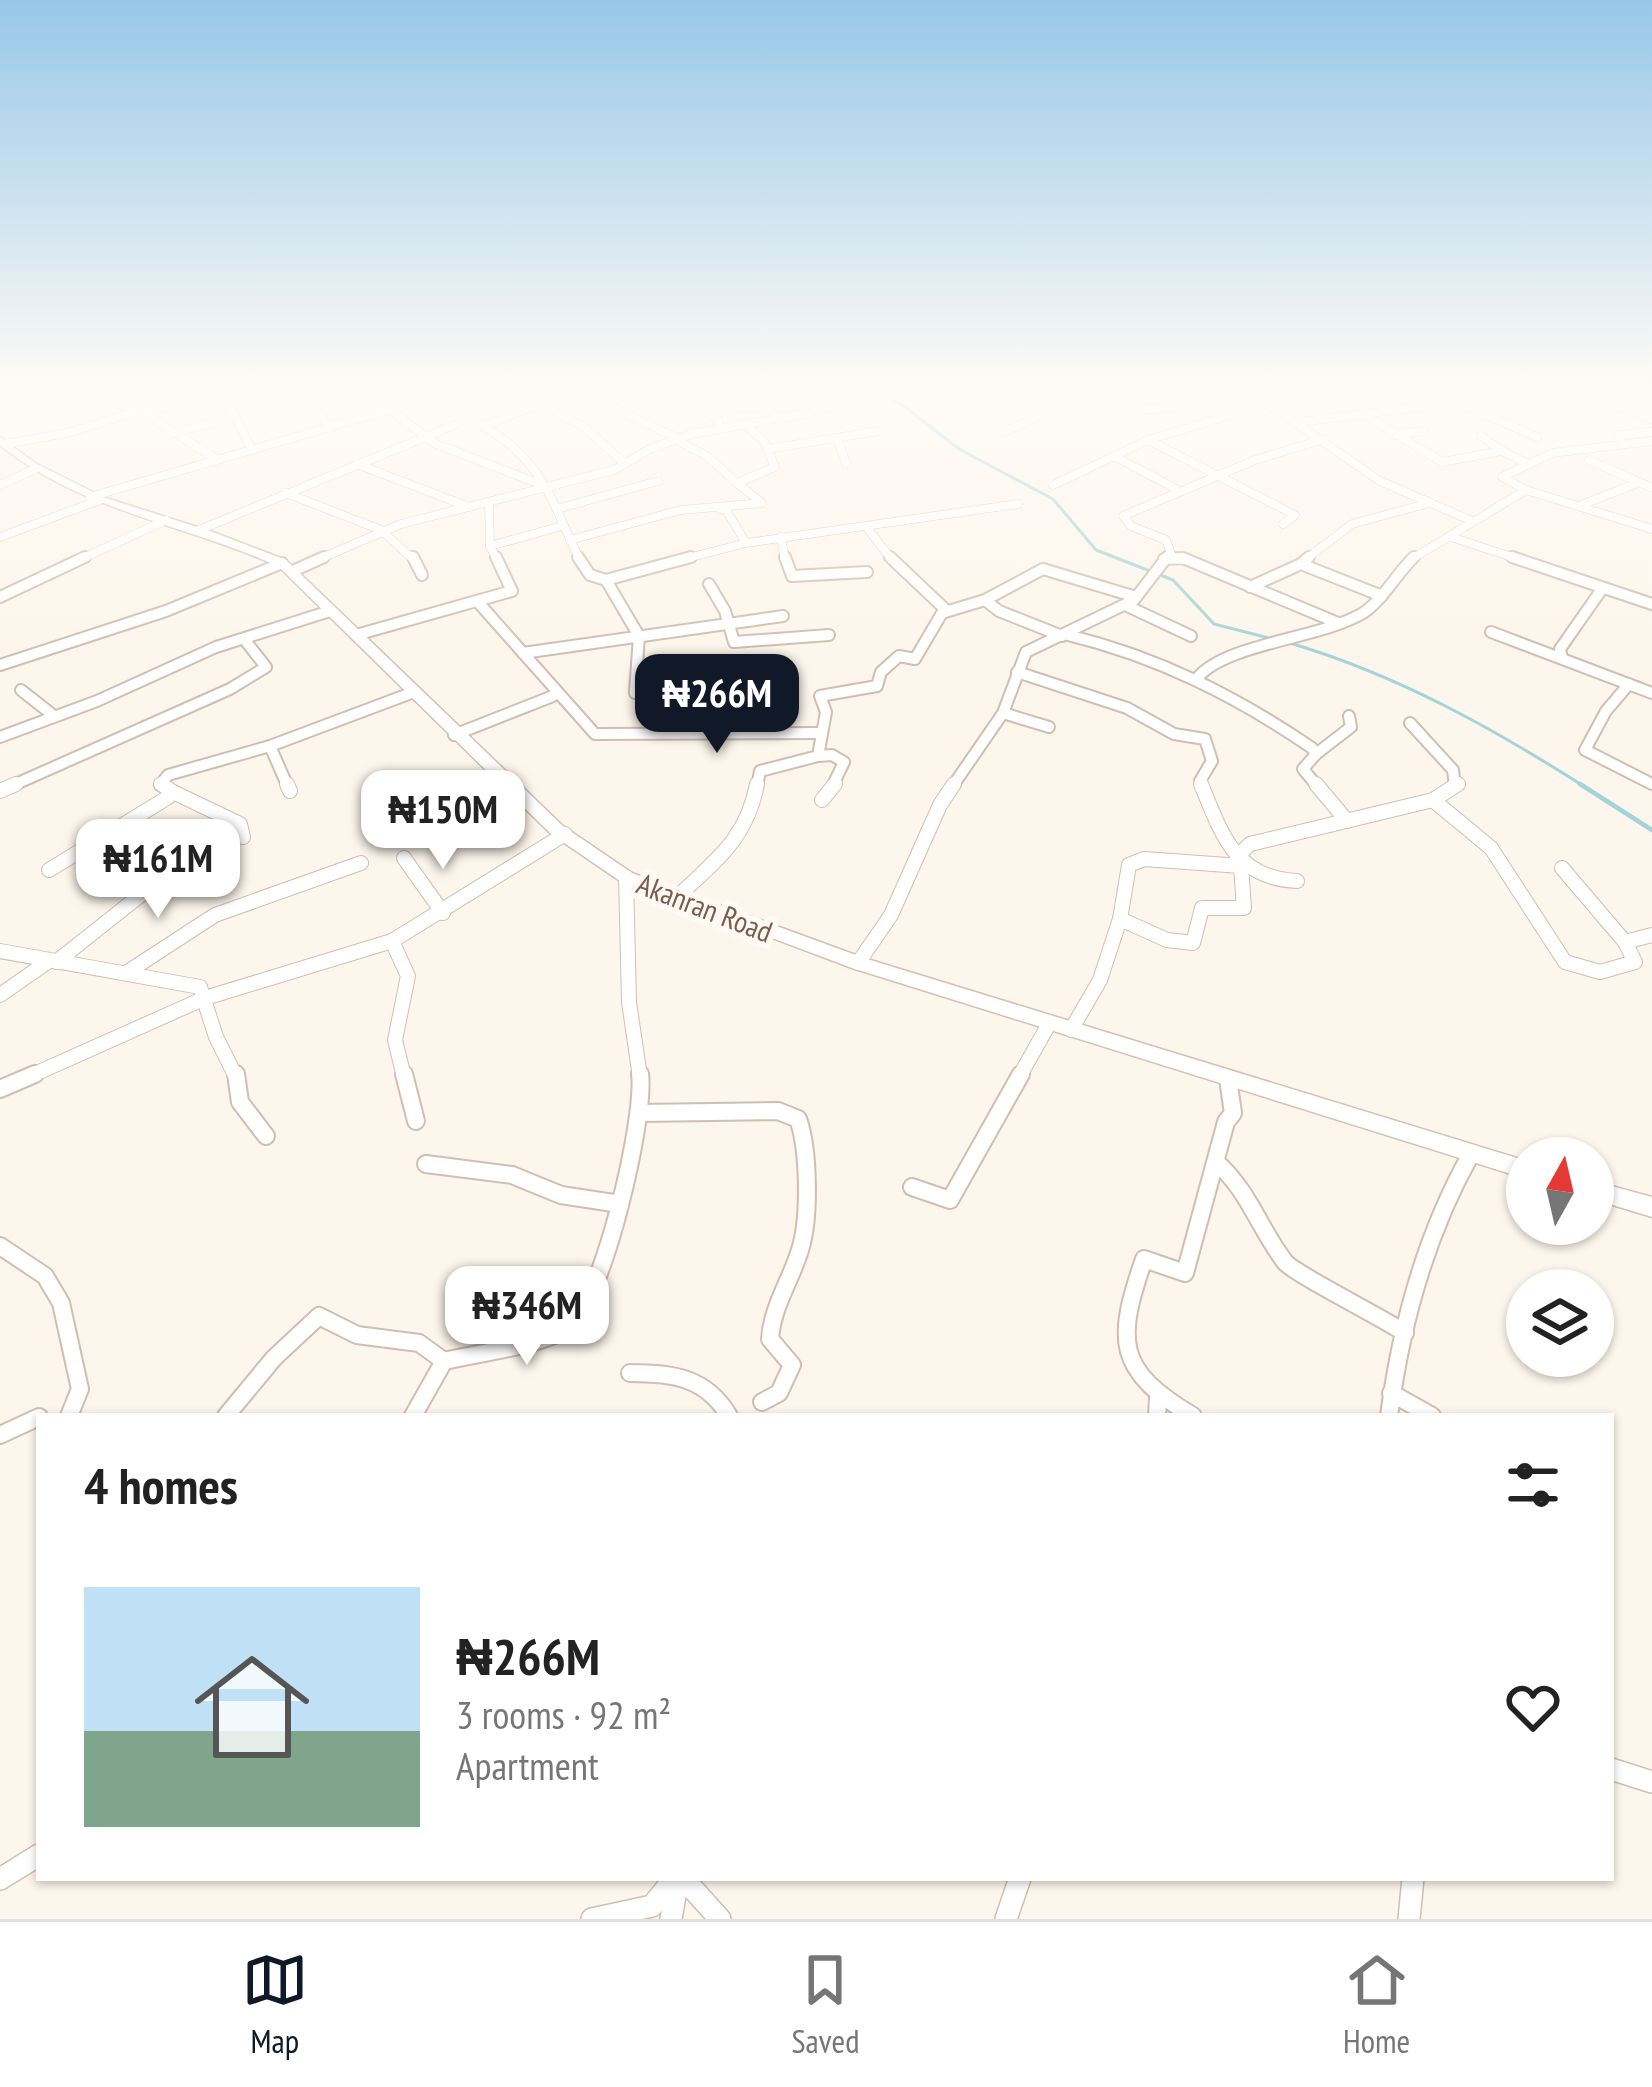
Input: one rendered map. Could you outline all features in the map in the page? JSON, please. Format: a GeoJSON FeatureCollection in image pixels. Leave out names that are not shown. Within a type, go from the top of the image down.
{"type":"FeatureCollection","features":[{"type":"Feature","properties":{"kind":"main road","name":"Akanran Road"},"geometry":{"type":"LineString","coordinates":[[39,472],[61,486],[199,530],[288,567],[454,735],[565,834],[626,878],[858,964],[1506,1164]]}},
{"type":"Feature","properties":{"kind":"main road"},"geometry":{"type":"LineString","coordinates":[[1614,1196],[1652,1207]]}},
{"type":"Feature","properties":{"kind":"street"},"geometry":{"type":"LineString","coordinates":[[0,485],[29,472]]}},
{"type":"Feature","properties":{"kind":"street"},"geometry":{"type":"LineString","coordinates":[[0,537],[170,472]]}},
{"type":"Feature","properties":{"kind":"street"},"geometry":{"type":"LineString","coordinates":[[199,530],[339,472]]}},
{"type":"Feature","properties":{"kind":"street"},"geometry":{"type":"LineString","coordinates":[[377,472],[469,507]]}},
{"type":"Feature","properties":{"kind":"street"},"geometry":{"type":"LineString","coordinates":[[510,472],[547,487]]}},
{"type":"Feature","properties":{"kind":"street"},"geometry":{"type":"LineString","coordinates":[[534,472],[560,508],[562,526],[590,575],[605,580],[746,543],[1018,504]]}},
{"type":"Feature","properties":{"kind":"street"},"geometry":{"type":"LineString","coordinates":[[0,665],[166,611],[384,531],[599,472]]}},
{"type":"Feature","properties":{"kind":"street"},"geometry":{"type":"LineString","coordinates":[[570,540],[681,510],[762,503],[724,472]]}},
{"type":"Feature","properties":{"kind":"street"},"geometry":{"type":"LineString","coordinates":[[737,483],[764,472]]}},
{"type":"Feature","properties":{"kind":"street"},"geometry":{"type":"LineString","coordinates":[[1053,485],[1081,472]]}},
{"type":"Feature","properties":{"kind":"street"},"geometry":{"type":"LineString","coordinates":[[1143,472],[1180,491]]}},
{"type":"Feature","properties":{"kind":"street"},"geometry":{"type":"LineString","coordinates":[[1213,472],[1295,515],[1283,524]]}},
{"type":"Feature","properties":{"kind":"street"},"geometry":{"type":"LineString","coordinates":[[858,964],[891,915],[940,805],[1003,713],[1026,652],[1131,602],[1171,554],[1166,540],[1131,526],[1123,515],[1231,472]]}},
{"type":"Feature","properties":{"kind":"street"},"geometry":{"type":"LineString","coordinates":[[1367,472],[1472,521]]}},
{"type":"Feature","properties":{"kind":"street"},"geometry":{"type":"LineString","coordinates":[[1513,472],[1502,477],[1526,490],[1652,529]]}},
{"type":"Feature","properties":{"kind":"street"},"geometry":{"type":"LineString","coordinates":[[1611,472],[1652,488]]}},
{"type":"Feature","properties":{"kind":"street"},"geometry":{"type":"LineString","coordinates":[[586,477],[600,498]]}},
{"type":"Feature","properties":{"kind":"street"},"geometry":{"type":"LineString","coordinates":[[560,508],[658,481]]}},
{"type":"Feature","properties":{"kind":"street"},"geometry":{"type":"LineString","coordinates":[[1581,505],[1635,484]]}},
{"type":"Feature","properties":{"kind":"street"},"geometry":{"type":"LineString","coordinates":[[1198,677],[1212,661],[1365,612],[1411,559],[1526,490]]}},
{"type":"Feature","properties":{"kind":"street"},"geometry":{"type":"LineString","coordinates":[[286,493],[384,531],[413,558],[422,574]]}},
{"type":"Feature","properties":{"kind":"street"},"geometry":{"type":"LineString","coordinates":[[974,510],[976,495]]}},
{"type":"Feature","properties":{"kind":"street"},"geometry":{"type":"LineString","coordinates":[[356,635],[512,591],[490,546],[489,502]]}},
{"type":"Feature","properties":{"kind":"street"},"geometry":{"type":"LineString","coordinates":[[1250,587],[1301,564],[1352,524],[1429,503]]}},
{"type":"Feature","properties":{"kind":"street"},"geometry":{"type":"LineString","coordinates":[[720,509],[726,510],[746,543]]}},
{"type":"Feature","properties":{"kind":"street"},"geometry":{"type":"LineString","coordinates":[[1632,520],[1652,515]]}},
{"type":"Feature","properties":{"kind":"street"},"geometry":{"type":"LineString","coordinates":[[0,597],[166,520]]}},
{"type":"Feature","properties":{"kind":"street"},"geometry":{"type":"LineString","coordinates":[[785,523],[787,572],[792,576],[867,572]]}},
{"type":"Feature","properties":{"kind":"street"},"geometry":{"type":"LineString","coordinates":[[490,546],[562,526]]}},
{"type":"Feature","properties":{"kind":"street"},"geometry":{"type":"LineString","coordinates":[[868,529],[902,573],[947,611]]}},
{"type":"Feature","properties":{"kind":"street"},"geometry":{"type":"LineString","coordinates":[[1451,538],[1652,604]]}},
{"type":"Feature","properties":{"kind":"street"},"geometry":{"type":"LineString","coordinates":[[1165,559],[1183,558],[1338,623]]}},
{"type":"Feature","properties":{"kind":"street"},"geometry":{"type":"LineString","coordinates":[[1301,564],[1382,596]]}},
{"type":"Feature","properties":{"kind":"street"},"geometry":{"type":"LineString","coordinates":[[818,755],[826,712],[820,696],[877,686],[881,672],[899,656],[915,659],[934,621],[947,611],[985,599],[1043,569],[1131,602],[1191,636]]}},
{"type":"Feature","properties":{"kind":"street"},"geometry":{"type":"LineString","coordinates":[[605,580],[639,637],[635,693]]}},
{"type":"Feature","properties":{"kind":"street"},"geometry":{"type":"LineString","coordinates":[[709,584],[734,642],[829,635]]}},
{"type":"Feature","properties":{"kind":"street"},"geometry":{"type":"LineString","coordinates":[[1562,658],[1560,649],[1572,628],[1602,589]]}},
{"type":"Feature","properties":{"kind":"street"},"geometry":{"type":"LineString","coordinates":[[985,599],[999,611],[1065,635],[1118,645],[1198,677],[1258,710],[1316,754]]}},
{"type":"Feature","properties":{"kind":"street"},"geometry":{"type":"LineString","coordinates":[[477,601],[482,614],[523,652],[553,696],[595,734],[821,733]]}},
{"type":"Feature","properties":{"kind":"street"},"geometry":{"type":"LineString","coordinates":[[0,737],[244,639],[330,611]]}},
{"type":"Feature","properties":{"kind":"street"},"geometry":{"type":"LineString","coordinates":[[523,652],[783,616]]}},
{"type":"Feature","properties":{"kind":"street"},"geometry":{"type":"LineString","coordinates":[[1491,632],[1652,693]]}},
{"type":"Feature","properties":{"kind":"street"},"geometry":{"type":"LineString","coordinates":[[0,791],[230,688],[266,667],[244,639]]}},
{"type":"Feature","properties":{"kind":"street"},"geometry":{"type":"LineString","coordinates":[[1017,672],[1127,708],[1174,734],[1205,739],[1212,761],[1200,781],[1239,862],[1244,908],[1202,908],[1193,943],[1167,940],[1157,931],[1120,919]]}},
{"type":"Feature","properties":{"kind":"street"},"geometry":{"type":"LineString","coordinates":[[1629,684],[1606,711],[1585,750],[1652,784]]}},
{"type":"Feature","properties":{"kind":"street"},"geometry":{"type":"LineString","coordinates":[[21,690],[54,716]]}},
{"type":"Feature","properties":{"kind":"street"},"geometry":{"type":"LineString","coordinates":[[243,837],[240,824],[160,784],[167,775],[270,746],[414,692]]}},
{"type":"Feature","properties":{"kind":"street"},"geometry":{"type":"LineString","coordinates":[[454,735],[553,696]]}},
{"type":"Feature","properties":{"kind":"street"},"geometry":{"type":"LineString","coordinates":[[1003,713],[1049,728]]}},
{"type":"Feature","properties":{"kind":"street"},"geometry":{"type":"LineString","coordinates":[[1347,820],[1304,769],[1351,727],[1349,716]]}},
{"type":"Feature","properties":{"kind":"street"},"geometry":{"type":"LineString","coordinates":[[1239,862],[1250,844],[1283,840],[1433,800],[1458,785],[1454,770],[1410,723]]}},
{"type":"Feature","properties":{"kind":"street"},"geometry":{"type":"LineString","coordinates":[[270,746],[290,790]]}},
{"type":"Feature","properties":{"kind":"street"},"geometry":{"type":"LineString","coordinates":[[676,898],[733,843],[751,817],[760,771],[832,755],[844,762],[840,777],[822,800]]}},
{"type":"Feature","properties":{"kind":"street"},"geometry":{"type":"LineString","coordinates":[[49,870],[173,792]]}},
{"type":"Feature","properties":{"kind":"street"},"geometry":{"type":"LineString","coordinates":[[1433,800],[1491,848],[1565,962],[1600,973],[1635,962],[1625,942],[1562,868]]}},
{"type":"Feature","properties":{"kind":"street"},"geometry":{"type":"LineString","coordinates":[[0,1089],[205,998],[392,941],[443,914],[565,834]]}},
{"type":"Feature","properties":{"kind":"street"},"geometry":{"type":"LineString","coordinates":[[404,858],[443,914]]}},
{"type":"Feature","properties":{"kind":"street"},"geometry":{"type":"LineString","coordinates":[[1071,1030],[1100,980],[1120,919],[1129,865],[1144,859],[1239,862],[1263,879],[1297,880]]}},
{"type":"Feature","properties":{"kind":"street"},"geometry":{"type":"LineString","coordinates":[[129,971],[215,915],[361,863]]}},
{"type":"Feature","properties":{"kind":"street"},"geometry":{"type":"LineString","coordinates":[[415,1413],[444,1361],[550,1335],[571,1325],[592,1292],[620,1204],[641,1113],[628,984],[626,878]]}},
{"type":"Feature","properties":{"kind":"street"},"geometry":{"type":"LineString","coordinates":[[0,995],[53,962],[147,890]]}},
{"type":"Feature","properties":{"kind":"street"},"geometry":{"type":"LineString","coordinates":[[1625,942],[1652,935]]}},
{"type":"Feature","properties":{"kind":"street"},"geometry":{"type":"LineString","coordinates":[[392,941],[408,976],[395,1040],[416,1120]]}},
{"type":"Feature","properties":{"kind":"street"},"geometry":{"type":"LineString","coordinates":[[0,951],[200,987],[216,1037],[235,1067],[240,1102],[266,1136]]}},
{"type":"Feature","properties":{"kind":"street"},"geometry":{"type":"LineString","coordinates":[[911,1187],[950,1200],[993,1116],[1049,1024]]}},
{"type":"Feature","properties":{"kind":"street"},"geometry":{"type":"LineString","coordinates":[[1158,1407],[1124,1359],[1130,1298],[1144,1258],[1185,1273],[1226,1122],[1233,1113],[1228,1079]]}},
{"type":"Feature","properties":{"kind":"street"},"geometry":{"type":"LineString","coordinates":[[641,1113],[778,1112],[797,1118],[806,1141],[802,1246],[771,1323],[770,1340],[792,1365],[779,1393],[763,1402]]}},
{"type":"Feature","properties":{"kind":"street"},"geometry":{"type":"LineString","coordinates":[[1389,1413],[1405,1333],[1447,1191],[1471,1154]]}},
{"type":"Feature","properties":{"kind":"street"},"geometry":{"type":"LineString","coordinates":[[1216,1162],[1240,1183],[1286,1265],[1364,1305],[1405,1333]]}},
{"type":"Feature","properties":{"kind":"street"},"geometry":{"type":"LineString","coordinates":[[427,1164],[512,1175],[561,1195],[620,1204]]}},
{"type":"Feature","properties":{"kind":"street"},"geometry":{"type":"LineString","coordinates":[[0,1246],[45,1276],[61,1304],[80,1390],[72,1409]]}},
{"type":"Feature","properties":{"kind":"street"},"geometry":{"type":"LineString","coordinates":[[228,1413],[274,1358],[319,1316],[360,1336],[426,1346],[439,1352],[444,1361]]}},
{"type":"Feature","properties":{"kind":"street"},"geometry":{"type":"LineString","coordinates":[[630,1372],[663,1373],[693,1381],[718,1393],[728,1413]]}},
{"type":"Feature","properties":{"kind":"street"},"geometry":{"type":"LineString","coordinates":[[1391,1393],[1427,1413]]}},
{"type":"Feature","properties":{"kind":"street"},"geometry":{"type":"LineString","coordinates":[[0,1435],[36,1419]]}},
{"type":"Feature","properties":{"kind":"street"},"geometry":{"type":"LineString","coordinates":[[1614,1770],[1652,1782]]}},
{"type":"Feature","properties":{"kind":"street"},"geometry":{"type":"LineString","coordinates":[[0,1879],[36,1857]]}},
{"type":"Feature","properties":{"kind":"street"},"geometry":{"type":"LineString","coordinates":[[592,1919],[652,1906],[675,1881]]}},
{"type":"Feature","properties":{"kind":"street"},"geometry":{"type":"LineString","coordinates":[[671,1919],[677,1881]]}},
{"type":"Feature","properties":{"kind":"street"},"geometry":{"type":"LineString","coordinates":[[681,1881],[720,1919]]}},
{"type":"Feature","properties":{"kind":"street"},"geometry":{"type":"LineString","coordinates":[[1006,1919],[1019,1881]]}},
{"type":"Feature","properties":{"kind":"street"},"geometry":{"type":"LineString","coordinates":[[1409,1919],[1413,1881]]}},
{"type":"Feature","properties":{"kind":"waterway"},"geometry":{"type":"LineString","coordinates":[[1001,472],[1053,499],[1096,550],[1173,580],[1214,624],[1273,639]]}},
{"type":"Feature","properties":{"kind":"waterway"},"geometry":{"type":"LineString","coordinates":[[1290,643],[1442,704],[1585,787]]}},
{"type":"Feature","properties":{"kind":"waterway"},"geometry":{"type":"LineString","coordinates":[[1580,784],[1652,830]]}}]}
